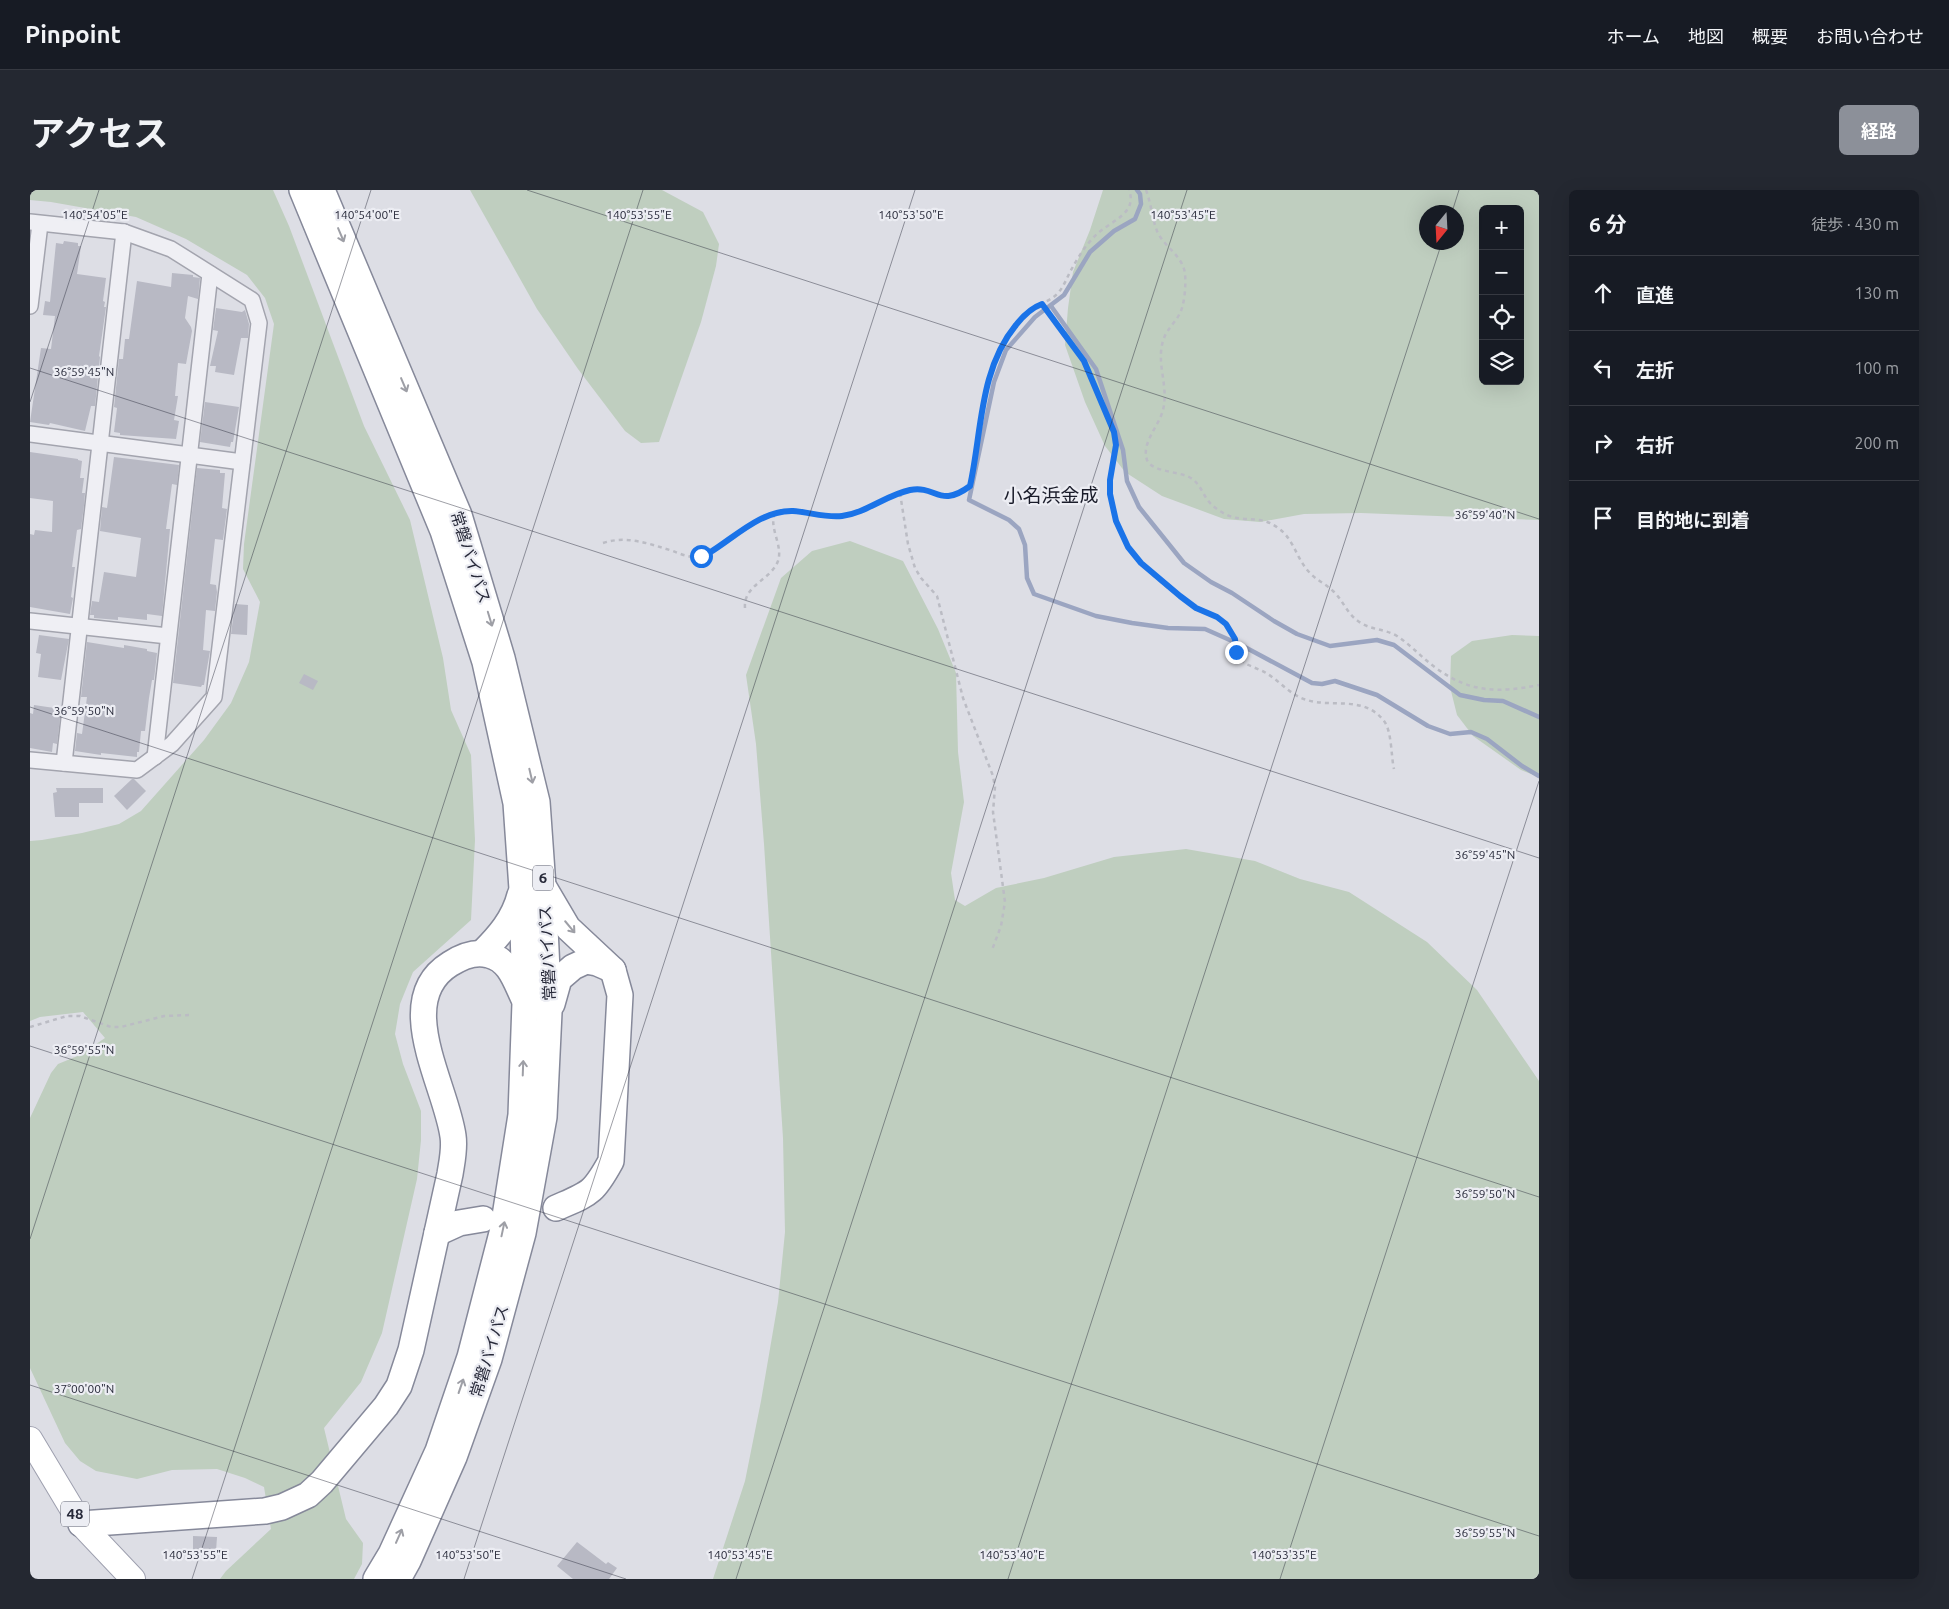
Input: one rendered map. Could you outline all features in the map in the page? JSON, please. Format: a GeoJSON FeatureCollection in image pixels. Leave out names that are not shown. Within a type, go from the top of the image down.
{"type":"FeatureCollection","features":[{"type":"Feature","properties":{"kind":"highway","name":"常磐バイパス"},"geometry":{"type":"LineString","coordinates":[[302,190],[444,531],[485,662],[514,794],[532,888],[550,1012],[544,1117],[523,1233],[504,1305],[489,1359],[454,1457],[408,1561],[398,1579]]}},
{"type":"Feature","properties":{"kind":"highway","name":"常磐バイパス"},"geometry":{"type":"LineString","coordinates":[[322,190],[459,515],[502,658],[537,802],[521,1115],[503,1229],[473,1348],[438,1451],[391,1554],[376,1579]]}},
{"type":"Feature","properties":{"kind":"highway"},"geometry":{"type":"LineString","coordinates":[[482,953],[496,939],[532,888],[568,928],[613,970],[620,995],[611,1161],[598,1184],[586,1195],[556,1208]]}},
{"type":"Feature","properties":{"kind":"highway"},"geometry":{"type":"LineString","coordinates":[[81,1524],[265,1511],[282,1508],[308,1495],[322,1482],[386,1406],[398,1386],[411,1350],[450,1174],[454,1152],[453,1136],[424,1032],[423,1006],[426,990],[438,971],[459,958],[482,953],[498,957],[510,970],[526,1003]]}},
{"type":"Feature","properties":{"kind":"highway"},"geometry":{"type":"LineString","coordinates":[[550,1012],[559,979],[573,967],[586,961],[597,963],[613,970]]}},
{"type":"Feature","properties":{"kind":"highway"},"geometry":{"type":"LineString","coordinates":[[437,1233],[459,1223],[483,1219]]}},
{"type":"Feature","properties":{"kind":"main road","name":"48"},"geometry":{"type":"LineString","coordinates":[[30,1439],[81,1524],[132,1579]]}},
{"type":"Feature","properties":{"kind":"street"},"geometry":{"type":"LineString","coordinates":[[30,306],[35,223],[124,232],[171,249],[252,300],[259,323],[214,697],[172,744],[137,770],[30,760]]}},
{"type":"Feature","properties":{"kind":"street"},"geometry":{"type":"LineString","coordinates":[[64,763],[124,232]]}},
{"type":"Feature","properties":{"kind":"street"},"geometry":{"type":"LineString","coordinates":[[155,757],[210,274]]}},
{"type":"Feature","properties":{"kind":"street"},"geometry":{"type":"LineString","coordinates":[[30,434],[242,462]]}},
{"type":"Feature","properties":{"kind":"street"},"geometry":{"type":"LineString","coordinates":[[30,626],[30,621],[168,636]]}},
{"type":"Feature","properties":{"kind":"path"},"geometry":{"type":"LineString","coordinates":[[603,543],[615,539],[629,540],[695,557],[701,556],[722,545],[747,527],[775,513],[792,511],[841,516],[916,490],[924,490],[941,497],[952,497],[970,486],[987,385],[1003,343],[1032,310],[1054,297],[1061,289],[1074,265],[1095,236],[1125,214],[1130,208],[1132,198],[1130,190]]}},
{"type":"Feature","properties":{"kind":"path"},"geometry":{"type":"LineString","coordinates":[[1146,190],[1157,231],[1178,257],[1183,265],[1185,274],[1181,310],[1166,331],[1160,353],[1160,366],[1166,388],[1159,423],[1147,443],[1146,452],[1149,463],[1156,469],[1190,477],[1203,490],[1211,504],[1225,514],[1237,518],[1256,518],[1277,527],[1292,541],[1295,550],[1309,572],[1333,590],[1349,614],[1363,624],[1388,631],[1398,637],[1447,676],[1477,688],[1488,690],[1509,690],[1539,685]]}},
{"type":"Feature","properties":{"kind":"path"},"geometry":{"type":"LineString","coordinates":[[1042,304],[1084,361],[1114,432],[1116,445],[1111,471],[1110,494],[1116,521],[1128,547],[1141,563],[1180,596],[1196,608],[1217,617],[1226,624],[1232,633],[1237,657],[1242,661],[1268,674],[1305,700],[1348,702],[1362,706],[1379,716],[1387,726],[1394,769]]}},
{"type":"Feature","properties":{"kind":"path"},"geometry":{"type":"LineString","coordinates":[[900,494],[908,544],[913,560],[920,578],[937,596],[963,698],[993,776],[995,787],[993,812],[1005,902],[1001,926],[992,950]]}},
{"type":"Feature","properties":{"kind":"path"},"geometry":{"type":"LineString","coordinates":[[745,608],[747,594],[778,561],[778,547],[773,522],[775,513]]}},
{"type":"Feature","properties":{"kind":"path"},"geometry":{"type":"LineString","coordinates":[[30,1027],[66,1016],[80,1016],[111,1027],[121,1027],[164,1016],[189,1015]]}},
{"type":"Feature","properties":{"kind":"green space"},"geometry":{"type":"Polygon","coordinates":[[[30,190],[273,190],[289,226],[364,426],[410,520],[443,658],[451,710],[471,755],[475,840],[471,920],[413,972],[400,1004],[395,1034],[403,1064],[421,1111],[421,1140],[417,1179],[382,1333],[361,1382],[324,1428],[346,1519],[363,1543],[362,1564],[354,1579],[220,1579],[226,1571],[271,1529],[264,1487],[245,1478],[217,1469],[172,1470],[137,1479],[96,1471],[80,1461],[65,1443],[30,1368],[30,1118],[51,1073],[58,1064],[80,1055],[105,1038],[83,1012],[40,1017],[30,1021],[30,841],[82,833],[119,824],[141,811],[204,740],[231,703],[249,662],[260,602],[243,569],[244,544],[274,324],[265,298],[247,275],[186,239],[136,217],[30,200],[30,190]]]}},
{"type":"Feature","properties":{"kind":"green space"},"geometry":{"type":"Polygon","coordinates":[[[470,190],[662,190],[703,212],[719,244],[716,266],[701,322],[659,442],[641,443],[625,431],[578,369],[537,309],[470,190]]]}},
{"type":"Feature","properties":{"kind":"green space"},"geometry":{"type":"Polygon","coordinates":[[[1103,190],[1539,190],[1539,520],[1361,513],[1304,514],[1260,522],[1224,519],[1162,496],[1125,472],[1105,446],[1085,402],[1065,345],[1073,272],[1090,230],[1103,190]]]}},
{"type":"Feature","properties":{"kind":"green space"},"geometry":{"type":"Polygon","coordinates":[[[850,541],[903,561],[938,629],[956,673],[958,752],[964,802],[951,873],[955,900],[965,906],[996,888],[1044,878],[1114,857],[1186,849],[1255,861],[1300,879],[1349,892],[1427,942],[1477,990],[1539,1081],[1539,1579],[713,1579],[745,1481],[778,1302],[785,1232],[783,1138],[764,844],[756,744],[746,675],[781,578],[812,551],[850,541]]]}},
{"type":"Feature","properties":{"kind":"green space"},"geometry":{"type":"Polygon","coordinates":[[[1512,635],[1539,636],[1539,777],[1521,770],[1473,736],[1457,715],[1450,687],[1451,656],[1472,641],[1512,635]]]}},
{"type":"Feature","properties":{"kind":"building"},"geometry":{"type":"Polygon","coordinates":[[[64,241],[78,243],[78,246],[81,246],[77,274],[106,278],[103,301],[105,302],[104,307],[106,307],[99,356],[95,406],[91,406],[85,431],[50,423],[49,425],[30,422],[41,348],[51,349],[55,316],[43,315],[45,301],[50,302],[56,243],[63,244],[64,241]]]}},
{"type":"Feature","properties":{"kind":"building"},"geometry":{"type":"Polygon","coordinates":[[[172,273],[193,275],[193,277],[200,278],[198,299],[188,296],[185,318],[192,331],[186,364],[178,363],[175,396],[178,396],[174,420],[179,421],[176,439],[120,435],[120,433],[114,432],[117,408],[114,407],[119,359],[123,359],[125,339],[129,339],[137,281],[171,287],[172,273]]]}},
{"type":"Feature","properties":{"kind":"building"},"geometry":{"type":"Polygon","coordinates":[[[216,308],[242,312],[245,310],[249,324],[248,338],[241,338],[234,375],[215,372],[216,366],[210,366],[218,331],[213,330],[216,308]]]}},
{"type":"Feature","properties":{"kind":"building"},"geometry":{"type":"Polygon","coordinates":[[[205,402],[239,407],[233,442],[231,442],[230,447],[200,442],[205,402]]]}},
{"type":"Feature","properties":{"kind":"building"},"geometry":{"type":"Polygon","coordinates":[[[30,452],[82,461],[80,478],[84,478],[82,493],[85,493],[81,529],[77,530],[72,567],[75,567],[70,614],[30,607],[30,534],[34,535],[35,530],[52,532],[53,501],[30,498],[30,452]]]}},
{"type":"Feature","properties":{"kind":"building"},"geometry":{"type":"Polygon","coordinates":[[[114,457],[179,465],[177,485],[172,484],[166,529],[170,529],[162,616],[147,614],[147,620],[118,617],[118,620],[94,618],[94,615],[90,615],[92,601],[99,602],[104,572],[136,577],[141,538],[100,531],[102,507],[107,508],[114,457]]]}},
{"type":"Feature","properties":{"kind":"building"},"geometry":{"type":"Polygon","coordinates":[[[197,468],[220,470],[220,473],[225,473],[222,508],[227,509],[223,540],[215,539],[210,584],[216,585],[217,592],[215,611],[206,610],[203,650],[210,651],[204,685],[201,687],[173,683],[197,468]]]}},
{"type":"Feature","properties":{"kind":"building"},"geometry":{"type":"Polygon","coordinates":[[[235,604],[248,605],[247,635],[231,634],[235,604]]]}},
{"type":"Feature","properties":{"kind":"building"},"geometry":{"type":"Polygon","coordinates":[[[39,635],[69,639],[61,680],[38,677],[41,654],[36,653],[39,635]]]}},
{"type":"Feature","properties":{"kind":"building"},"geometry":{"type":"Polygon","coordinates":[[[87,642],[124,648],[124,645],[147,649],[147,651],[157,653],[145,731],[141,731],[137,757],[75,751],[77,733],[82,734],[87,697],[81,697],[87,642]]]}},
{"type":"Feature","properties":{"kind":"building"},"geometry":{"type":"Polygon","coordinates":[[[304,674],[318,681],[313,690],[299,683],[304,674]]]}},
{"type":"Feature","properties":{"kind":"building"},"geometry":{"type":"Polygon","coordinates":[[[34,705],[61,709],[57,744],[53,743],[52,752],[30,748],[30,713],[33,714],[34,705]]]}},
{"type":"Feature","properties":{"kind":"building"},"geometry":{"type":"Polygon","coordinates":[[[132,779],[146,791],[127,810],[114,796],[132,779]]]}},
{"type":"Feature","properties":{"kind":"building"},"geometry":{"type":"Polygon","coordinates":[[[56,788],[103,788],[103,803],[79,803],[79,817],[55,817],[53,793],[57,792],[56,788]]]}},
{"type":"Feature","properties":{"kind":"building"},"geometry":{"type":"Polygon","coordinates":[[[193,1536],[217,1537],[216,1551],[193,1550],[193,1536]]]}},
{"type":"Feature","properties":{"kind":"building"},"geometry":{"type":"Polygon","coordinates":[[[577,1542],[606,1564],[608,1562],[617,1568],[609,1579],[573,1579],[557,1566],[577,1542]]]}},
{"type":"Feature","properties":{"kind":"waterway"},"geometry":{"type":"LineString","coordinates":[[1137,190],[1140,194],[1141,204],[1135,219],[1114,231],[1090,252],[1064,295],[1035,317],[1006,350],[994,382],[969,500],[1009,520],[1019,529],[1025,545],[1027,578],[1034,594],[1096,616],[1168,628],[1205,629],[1241,645],[1312,683],[1322,684],[1335,681],[1377,695],[1428,726],[1450,734],[1471,732],[1487,739],[1522,766],[1539,776]]}},
{"type":"Feature","properties":{"kind":"waterway"},"geometry":{"type":"LineString","coordinates":[[1051,306],[1096,369],[1123,450],[1127,481],[1139,507],[1184,563],[1211,582],[1297,634],[1330,646],[1377,640],[1394,645],[1460,695],[1484,700],[1503,701],[1539,717]]}},
{"type":"Feature","properties":{"kind":"district","name":"小名浜金成"},"geometry":{"type":"Point","coordinates":[1051,495]}},
{"type":"Feature","properties":{"kind":"route"},"geometry":{"type":"LineString","coordinates":[[701,556],[722,545],[747,527],[781,511],[841,516],[853,513],[908,490],[924,490],[941,497],[952,497],[961,493],[970,486],[987,385],[997,355],[1003,343],[1020,321],[1036,306],[1042,304],[1084,361],[1114,432],[1116,445],[1112,463],[1110,494],[1116,521],[1128,547],[1141,563],[1180,596],[1196,608],[1217,617],[1226,624],[1235,639],[1236,652]]}}]}
